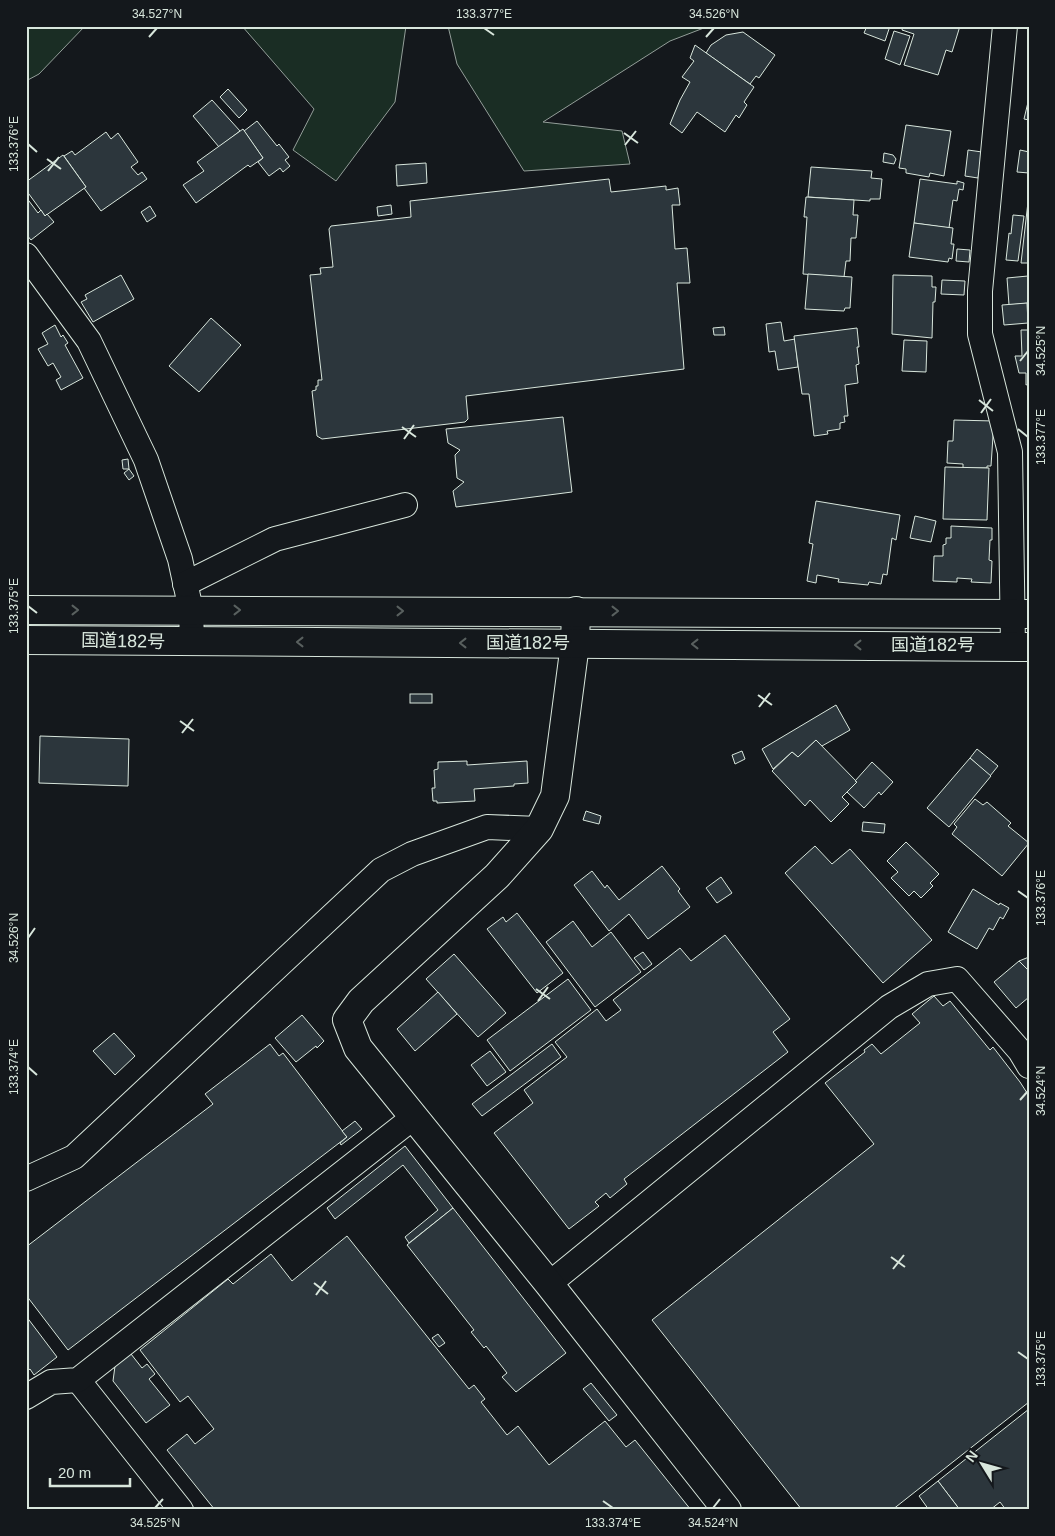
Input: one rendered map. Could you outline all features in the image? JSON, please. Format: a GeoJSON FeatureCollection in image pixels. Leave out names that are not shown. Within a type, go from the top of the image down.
{"type":"FeatureCollection","features":[{"type":"Feature","properties":{"kind":"main road","name":"国道182号"},"geometry":{"type":"LineString","coordinates":[[26,610],[1020,614]]}},
{"type":"Feature","properties":{"kind":"main road"},"geometry":{"type":"LineString","coordinates":[[576,611],[575,644],[555,796],[540,829],[497,876],[361,1001],[347,1020],[358,1048],[549,1284],[727,1510]]}},
{"type":"Feature","properties":{"kind":"main road","name":"国道182号"},"geometry":{"type":"LineString","coordinates":[[26,640],[1021,646]]}},
{"type":"Feature","properties":{"kind":"street"},"geometry":{"type":"LineString","coordinates":[[1005,26],[980,291],[980,334],[1010,452],[1021,646]]}},
{"type":"Feature","properties":{"kind":"street"},"geometry":{"type":"LineString","coordinates":[[26,255],[89,341],[146,460],[180,559],[191,610],[192,641]]}},
{"type":"Feature","properties":{"kind":"street"},"geometry":{"type":"LineString","coordinates":[[185,584],[275,539],[405,505]]}},
{"type":"Feature","properties":{"kind":"street"},"geometry":{"type":"LineString","coordinates":[[26,1179],[74,1157],[381,870],[412,854],[487,827],[540,829]]}},
{"type":"Feature","properties":{"kind":"street"},"geometry":{"type":"LineString","coordinates":[[549,1284],[889,1007],[928,984],[957,979],[1020,1051],[1029,1066]]}},
{"type":"Feature","properties":{"kind":"street"},"geometry":{"type":"LineString","coordinates":[[26,1398],[51,1382],[78,1380],[414,1117]]}},
{"type":"Feature","properties":{"kind":"street"},"geometry":{"type":"LineString","coordinates":[[78,1380],[181,1510]]}},
{"type":"Feature","properties":{"kind":"green space"},"geometry":{"type":"Polygon","coordinates":[[[26,26],[85,26],[39,74],[26,81],[26,26]]]}},
{"type":"Feature","properties":{"kind":"green space"},"geometry":{"type":"Polygon","coordinates":[[[242,26],[406,26],[395,102],[336,181],[293,150],[314,109],[242,26]]]}},
{"type":"Feature","properties":{"kind":"green space"},"geometry":{"type":"Polygon","coordinates":[[[448,26],[709,26],[670,41],[543,122],[622,131],[630,164],[524,171],[457,64],[448,26]]]}},
{"type":"Feature","properties":{"kind":"building"},"geometry":{"type":"Polygon","coordinates":[[[867,26],[890,26],[885,41],[864,33],[867,26]]]}},
{"type":"Feature","properties":{"kind":"building"},"geometry":{"type":"Polygon","coordinates":[[[903,26],[960,26],[952,52],[946,50],[938,75],[904,65],[914,34],[902,30],[903,26]]]}},
{"type":"Feature","properties":{"kind":"building"},"geometry":{"type":"Polygon","coordinates":[[[894,31],[910,36],[900,65],[885,59],[894,31]]]}},
{"type":"Feature","properties":{"kind":"building"},"geometry":{"type":"Polygon","coordinates":[[[743,32],[775,55],[759,78],[756,76],[750,84],[706,53],[711,45],[726,35],[743,32]]]}},
{"type":"Feature","properties":{"kind":"building"},"geometry":{"type":"Polygon","coordinates":[[[695,45],[754,87],[744,102],[747,105],[739,118],[736,115],[725,132],[697,112],[682,133],[670,124],[690,82],[682,77],[694,61],[690,58],[695,45]]]}},
{"type":"Feature","properties":{"kind":"building"},"geometry":{"type":"Polygon","coordinates":[[[228,89],[247,110],[239,118],[220,97],[228,89]]]}},
{"type":"Feature","properties":{"kind":"building"},"geometry":{"type":"Polygon","coordinates":[[[1029,98],[1029,120],[1024,119],[1029,98]]]}},
{"type":"Feature","properties":{"kind":"building"},"geometry":{"type":"Polygon","coordinates":[[[212,100],[240,131],[219,147],[193,116],[212,100]]]}},
{"type":"Feature","properties":{"kind":"building"},"geometry":{"type":"Polygon","coordinates":[[[257,121],[277,146],[279,144],[289,157],[285,160],[290,166],[283,172],[280,168],[269,176],[258,162],[263,158],[244,131],[257,121]]]}},
{"type":"Feature","properties":{"kind":"building"},"geometry":{"type":"Polygon","coordinates":[[[906,125],[951,131],[944,176],[930,173],[929,177],[906,173],[906,169],[899,168],[906,125]]]}},
{"type":"Feature","properties":{"kind":"building"},"geometry":{"type":"Polygon","coordinates":[[[243,129],[263,158],[250,167],[248,165],[196,203],[183,185],[204,171],[197,162],[243,129]]]}},
{"type":"Feature","properties":{"kind":"building"},"geometry":{"type":"Polygon","coordinates":[[[106,132],[111,139],[118,133],[138,162],[131,167],[138,175],[142,172],[147,179],[101,211],[64,156],[72,151],[75,155],[106,132]]]}},
{"type":"Feature","properties":{"kind":"building"},"geometry":{"type":"Polygon","coordinates":[[[968,150],[982,152],[978,178],[965,176],[968,150]]]}},
{"type":"Feature","properties":{"kind":"building"},"geometry":{"type":"Polygon","coordinates":[[[1020,150],[1029,152],[1029,173],[1017,172],[1020,150]]]}},
{"type":"Feature","properties":{"kind":"building"},"geometry":{"type":"Polygon","coordinates":[[[884,153],[893,155],[896,159],[894,164],[883,162],[884,153]]]}},
{"type":"Feature","properties":{"kind":"building"},"geometry":{"type":"Polygon","coordinates":[[[63,155],[86,187],[45,216],[26,190],[26,182],[63,155]]]}},
{"type":"Feature","properties":{"kind":"building"},"geometry":{"type":"Polygon","coordinates":[[[426,163],[427,183],[397,186],[396,165],[426,163]]]}},
{"type":"Feature","properties":{"kind":"building"},"geometry":{"type":"Polygon","coordinates":[[[811,167],[872,171],[871,178],[882,179],[880,199],[870,199],[870,201],[808,197],[811,167]]]}},
{"type":"Feature","properties":{"kind":"building"},"geometry":{"type":"Polygon","coordinates":[[[609,179],[611,192],[666,186],[666,190],[678,188],[680,205],[672,205],[675,249],[687,248],[690,283],[677,283],[684,369],[466,396],[468,419],[465,422],[322,439],[317,436],[312,391],[316,390],[318,380],[322,380],[310,275],[321,274],[320,268],[333,267],[329,229],[331,226],[411,217],[410,201],[609,179]]]}},
{"type":"Feature","properties":{"kind":"building"},"geometry":{"type":"Polygon","coordinates":[[[920,179],[957,184],[957,181],[964,183],[963,190],[959,189],[957,201],[953,200],[949,228],[914,223],[920,179]]]}},
{"type":"Feature","properties":{"kind":"building"},"geometry":{"type":"Polygon","coordinates":[[[26,197],[38,213],[41,210],[45,216],[47,214],[54,222],[31,240],[26,234],[26,197]]]}},
{"type":"Feature","properties":{"kind":"building"},"geometry":{"type":"Polygon","coordinates":[[[806,197],[854,200],[853,215],[858,215],[856,238],[851,238],[850,261],[846,261],[844,277],[803,274],[807,217],[804,217],[806,197]]]}},
{"type":"Feature","properties":{"kind":"building"},"geometry":{"type":"Polygon","coordinates":[[[1028,202],[1029,263],[1021,263],[1028,202]]]}},
{"type":"Feature","properties":{"kind":"building"},"geometry":{"type":"Polygon","coordinates":[[[391,205],[392,214],[378,216],[377,207],[391,205]]]}},
{"type":"Feature","properties":{"kind":"building"},"geometry":{"type":"Polygon","coordinates":[[[150,206],[156,216],[147,222],[141,212],[150,206]]]}},
{"type":"Feature","properties":{"kind":"building"},"geometry":{"type":"Polygon","coordinates":[[[1013,215],[1024,216],[1018,261],[1006,260],[1013,215]]]}},
{"type":"Feature","properties":{"kind":"building"},"geometry":{"type":"Polygon","coordinates":[[[914,223],[953,228],[951,244],[954,244],[952,259],[949,258],[948,262],[909,257],[914,223]]]}},
{"type":"Feature","properties":{"kind":"building"},"geometry":{"type":"Polygon","coordinates":[[[957,249],[970,250],[969,262],[956,261],[957,249]]]}},
{"type":"Feature","properties":{"kind":"building"},"geometry":{"type":"Polygon","coordinates":[[[808,274],[852,277],[850,308],[845,308],[844,311],[805,309],[808,274]]]}},
{"type":"Feature","properties":{"kind":"building"},"geometry":{"type":"Polygon","coordinates":[[[121,275],[134,299],[93,322],[81,302],[87,299],[85,295],[121,275]]]}},
{"type":"Feature","properties":{"kind":"building"},"geometry":{"type":"Polygon","coordinates":[[[893,275],[932,276],[932,287],[936,287],[935,302],[933,302],[932,338],[892,334],[893,275]]]}},
{"type":"Feature","properties":{"kind":"building"},"geometry":{"type":"Polygon","coordinates":[[[1028,276],[1029,303],[1009,305],[1007,278],[1028,276]]]}},
{"type":"Feature","properties":{"kind":"building"},"geometry":{"type":"Polygon","coordinates":[[[942,280],[965,281],[964,295],[941,294],[942,280]]]}},
{"type":"Feature","properties":{"kind":"building"},"geometry":{"type":"Polygon","coordinates":[[[1027,303],[1028,323],[1004,325],[1002,305],[1027,303]]]}},
{"type":"Feature","properties":{"kind":"building"},"geometry":{"type":"Polygon","coordinates":[[[211,318],[241,345],[199,392],[169,366],[211,318]]]}},
{"type":"Feature","properties":{"kind":"building"},"geometry":{"type":"Polygon","coordinates":[[[781,322],[784,341],[795,339],[798,367],[778,370],[775,351],[769,352],[766,324],[781,322]]]}},
{"type":"Feature","properties":{"kind":"building"},"geometry":{"type":"Polygon","coordinates":[[[55,325],[61,337],[63,335],[68,343],[65,345],[83,378],[61,390],[56,380],[61,377],[53,363],[48,366],[38,349],[48,344],[42,333],[55,325]]]}},
{"type":"Feature","properties":{"kind":"building"},"geometry":{"type":"Polygon","coordinates":[[[724,327],[725,335],[714,335],[713,328],[724,327]]]}},
{"type":"Feature","properties":{"kind":"building"},"geometry":{"type":"Polygon","coordinates":[[[857,328],[859,364],[856,365],[858,383],[845,385],[848,416],[844,416],[845,422],[840,423],[840,429],[827,431],[828,434],[814,436],[809,394],[802,394],[794,336],[857,328]]]}},
{"type":"Feature","properties":{"kind":"building"},"geometry":{"type":"Polygon","coordinates":[[[1021,330],[1029,330],[1029,384],[1026,385],[1026,373],[1019,373],[1015,356],[1022,356],[1021,330]]]}},
{"type":"Feature","properties":{"kind":"building"},"geometry":{"type":"Polygon","coordinates":[[[904,340],[927,341],[926,372],[902,371],[904,340]]]}},
{"type":"Feature","properties":{"kind":"building"},"geometry":{"type":"Polygon","coordinates":[[[563,417],[572,492],[456,507],[453,491],[464,482],[457,478],[455,455],[460,450],[448,443],[446,429],[563,417]]]}},
{"type":"Feature","properties":{"kind":"building"},"geometry":{"type":"Polygon","coordinates":[[[954,420],[994,421],[991,466],[987,466],[987,468],[963,468],[963,464],[947,463],[948,441],[953,441],[954,420]]]}},
{"type":"Feature","properties":{"kind":"building"},"geometry":{"type":"Polygon","coordinates":[[[128,459],[129,469],[123,469],[122,460],[128,459]]]}},
{"type":"Feature","properties":{"kind":"building"},"geometry":{"type":"Polygon","coordinates":[[[945,467],[989,468],[987,520],[943,519],[945,467]]]}},
{"type":"Feature","properties":{"kind":"building"},"geometry":{"type":"Polygon","coordinates":[[[129,469],[134,476],[129,480],[124,473],[129,469]]]}},
{"type":"Feature","properties":{"kind":"building"},"geometry":{"type":"Polygon","coordinates":[[[816,501],[900,515],[896,540],[892,538],[887,575],[883,574],[881,584],[869,582],[868,585],[838,582],[839,579],[817,575],[816,583],[807,581],[813,544],[809,543],[816,501]]]}},
{"type":"Feature","properties":{"kind":"building"},"geometry":{"type":"Polygon","coordinates":[[[915,516],[936,521],[931,542],[910,538],[915,516]]]}},
{"type":"Feature","properties":{"kind":"building"},"geometry":{"type":"Polygon","coordinates":[[[951,526],[992,528],[989,560],[992,561],[991,583],[971,582],[972,579],[957,578],[957,582],[933,581],[934,556],[943,556],[943,545],[946,544],[946,538],[951,538],[951,526]]]}},
{"type":"Feature","properties":{"kind":"building"},"geometry":{"type":"Polygon","coordinates":[[[410,694],[432,694],[432,703],[410,703],[410,694]]]}},
{"type":"Feature","properties":{"kind":"building"},"geometry":{"type":"Polygon","coordinates":[[[836,705],[850,730],[822,746],[816,740],[798,757],[792,752],[773,769],[762,749],[836,705]]]}},
{"type":"Feature","properties":{"kind":"building"},"geometry":{"type":"Polygon","coordinates":[[[40,736],[129,739],[128,786],[39,783],[40,736]]]}},
{"type":"Feature","properties":{"kind":"building"},"geometry":{"type":"Polygon","coordinates":[[[816,740],[857,782],[842,797],[849,804],[831,822],[810,800],[805,806],[772,771],[792,752],[798,757],[816,740]]]}},
{"type":"Feature","properties":{"kind":"building"},"geometry":{"type":"Polygon","coordinates":[[[977,749],[998,766],[990,776],[970,758],[977,749]]]}},
{"type":"Feature","properties":{"kind":"building"},"geometry":{"type":"Polygon","coordinates":[[[742,751],[745,759],[735,764],[732,755],[742,751]]]}},
{"type":"Feature","properties":{"kind":"building"},"geometry":{"type":"Polygon","coordinates":[[[970,758],[991,776],[949,827],[927,808],[970,758]]]}},
{"type":"Feature","properties":{"kind":"building"},"geometry":{"type":"Polygon","coordinates":[[[467,761],[467,765],[527,761],[528,783],[474,789],[475,801],[437,803],[437,801],[433,801],[432,788],[435,788],[434,770],[438,769],[438,762],[467,761]]]}},
{"type":"Feature","properties":{"kind":"building"},"geometry":{"type":"Polygon","coordinates":[[[872,762],[893,782],[881,795],[879,792],[864,808],[847,792],[872,762]]]}},
{"type":"Feature","properties":{"kind":"building"},"geometry":{"type":"Polygon","coordinates":[[[975,799],[983,805],[987,802],[1011,823],[1008,826],[1029,843],[1002,876],[952,834],[957,827],[954,824],[975,799]]]}},
{"type":"Feature","properties":{"kind":"building"},"geometry":{"type":"Polygon","coordinates":[[[586,811],[601,816],[599,824],[583,820],[586,811]]]}},
{"type":"Feature","properties":{"kind":"building"},"geometry":{"type":"Polygon","coordinates":[[[863,822],[885,824],[884,833],[862,831],[863,822]]]}},
{"type":"Feature","properties":{"kind":"building"},"geometry":{"type":"Polygon","coordinates":[[[906,842],[939,874],[930,883],[933,886],[921,898],[914,891],[909,896],[891,878],[898,872],[887,861],[906,842]]]}},
{"type":"Feature","properties":{"kind":"building"},"geometry":{"type":"Polygon","coordinates":[[[815,846],[832,864],[850,849],[932,940],[883,983],[785,873],[815,846]]]}},
{"type":"Feature","properties":{"kind":"building"},"geometry":{"type":"Polygon","coordinates":[[[662,866],[680,889],[678,891],[690,907],[648,939],[629,914],[609,931],[574,885],[592,871],[605,888],[607,885],[619,900],[662,866]]]}},
{"type":"Feature","properties":{"kind":"building"},"geometry":{"type":"Polygon","coordinates":[[[721,877],[732,893],[717,903],[706,888],[721,877]]]}},
{"type":"Feature","properties":{"kind":"building"},"geometry":{"type":"Polygon","coordinates":[[[973,889],[999,905],[1000,903],[1009,908],[1003,919],[1000,917],[993,930],[989,928],[977,949],[948,932],[973,889]]]}},
{"type":"Feature","properties":{"kind":"building"},"geometry":{"type":"Polygon","coordinates":[[[517,913],[563,973],[537,993],[487,929],[503,917],[506,922],[517,913]]]}},
{"type":"Feature","properties":{"kind":"building"},"geometry":{"type":"Polygon","coordinates":[[[573,921],[592,947],[611,932],[641,972],[595,1007],[546,942],[573,921]]]}},
{"type":"Feature","properties":{"kind":"building"},"geometry":{"type":"Polygon","coordinates":[[[725,935],[790,1019],[773,1032],[788,1052],[624,1179],[627,1184],[610,1198],[606,1193],[595,1202],[599,1206],[569,1229],[494,1133],[533,1103],[524,1090],[567,1057],[555,1042],[597,1009],[606,1021],[621,1010],[613,1000],[680,948],[691,961],[725,935]]]}},
{"type":"Feature","properties":{"kind":"building"},"geometry":{"type":"Polygon","coordinates":[[[643,952],[652,964],[644,970],[634,958],[643,952]]]}},
{"type":"Feature","properties":{"kind":"building"},"geometry":{"type":"Polygon","coordinates":[[[454,954],[506,1013],[478,1037],[426,979],[454,954]]]}},
{"type":"Feature","properties":{"kind":"building"},"geometry":{"type":"Polygon","coordinates":[[[1029,957],[1029,971],[1019,961],[1029,957]]]}},
{"type":"Feature","properties":{"kind":"building"},"geometry":{"type":"Polygon","coordinates":[[[1019,961],[1029,971],[1029,997],[1016,1008],[994,982],[1019,961]]]}},
{"type":"Feature","properties":{"kind":"building"},"geometry":{"type":"Polygon","coordinates":[[[568,979],[591,1010],[510,1071],[487,1040],[568,979]]]}},
{"type":"Feature","properties":{"kind":"building"},"geometry":{"type":"Polygon","coordinates":[[[438,992],[457,1014],[415,1051],[397,1029],[438,992]]]}},
{"type":"Feature","properties":{"kind":"building"},"geometry":{"type":"Polygon","coordinates":[[[934,996],[943,1006],[950,1001],[990,1050],[993,1047],[1029,1096],[1029,1402],[892,1510],[802,1510],[652,1320],[874,1144],[825,1083],[865,1052],[864,1050],[872,1044],[881,1054],[920,1023],[912,1014],[934,996]]]}},
{"type":"Feature","properties":{"kind":"building"},"geometry":{"type":"Polygon","coordinates":[[[302,1015],[324,1041],[296,1062],[275,1038],[302,1015]]]}},
{"type":"Feature","properties":{"kind":"building"},"geometry":{"type":"Polygon","coordinates":[[[114,1033],[135,1056],[115,1075],[93,1051],[114,1033]]]}},
{"type":"Feature","properties":{"kind":"building"},"geometry":{"type":"Polygon","coordinates":[[[270,1044],[279,1056],[283,1053],[347,1137],[68,1350],[26,1295],[26,1247],[213,1104],[205,1094],[270,1044]]]}},
{"type":"Feature","properties":{"kind":"building"},"geometry":{"type":"Polygon","coordinates":[[[552,1044],[561,1057],[482,1116],[472,1104],[552,1044]]]}},
{"type":"Feature","properties":{"kind":"building"},"geometry":{"type":"Polygon","coordinates":[[[490,1051],[506,1072],[487,1086],[471,1065],[490,1051]]]}},
{"type":"Feature","properties":{"kind":"building"},"geometry":{"type":"Polygon","coordinates":[[[355,1121],[362,1129],[341,1145],[340,1143],[347,1137],[342,1131],[355,1121]]]}},
{"type":"Feature","properties":{"kind":"building"},"geometry":{"type":"Polygon","coordinates":[[[405,1146],[453,1208],[409,1243],[405,1237],[438,1210],[403,1165],[335,1219],[327,1208],[405,1146]]]}},
{"type":"Feature","properties":{"kind":"building"},"geometry":{"type":"Polygon","coordinates":[[[453,1208],[566,1353],[516,1392],[502,1377],[507,1373],[486,1346],[484,1348],[471,1332],[474,1330],[407,1245],[453,1208]]]}},
{"type":"Feature","properties":{"kind":"building"},"geometry":{"type":"Polygon","coordinates":[[[347,1236],[469,1389],[474,1385],[485,1399],[481,1402],[507,1435],[518,1426],[549,1465],[605,1421],[626,1447],[635,1440],[691,1510],[215,1510],[167,1450],[187,1434],[195,1444],[214,1429],[188,1396],[180,1402],[140,1350],[228,1279],[233,1284],[271,1254],[292,1281],[347,1236]]]}},
{"type":"Feature","properties":{"kind":"building"},"geometry":{"type":"Polygon","coordinates":[[[26,1316],[57,1357],[34,1375],[30,1369],[26,1372],[26,1316]]]}},
{"type":"Feature","properties":{"kind":"building"},"geometry":{"type":"Polygon","coordinates":[[[438,1334],[445,1343],[439,1347],[432,1338],[438,1334]]]}},
{"type":"Feature","properties":{"kind":"building"},"geometry":{"type":"Polygon","coordinates":[[[131,1354],[142,1368],[147,1364],[155,1374],[149,1379],[170,1405],[146,1423],[113,1381],[115,1366],[131,1354]]]}},
{"type":"Feature","properties":{"kind":"building"},"geometry":{"type":"Polygon","coordinates":[[[591,1383],[617,1415],[609,1421],[583,1389],[591,1383]]]}},
{"type":"Feature","properties":{"kind":"building"},"geometry":{"type":"Polygon","coordinates":[[[1029,1409],[1029,1510],[1006,1510],[1000,1502],[990,1510],[960,1510],[938,1481],[1029,1409]]]}},
{"type":"Feature","properties":{"kind":"building"},"geometry":{"type":"Polygon","coordinates":[[[938,1481],[960,1510],[929,1510],[919,1496],[938,1481]]]}}]}
